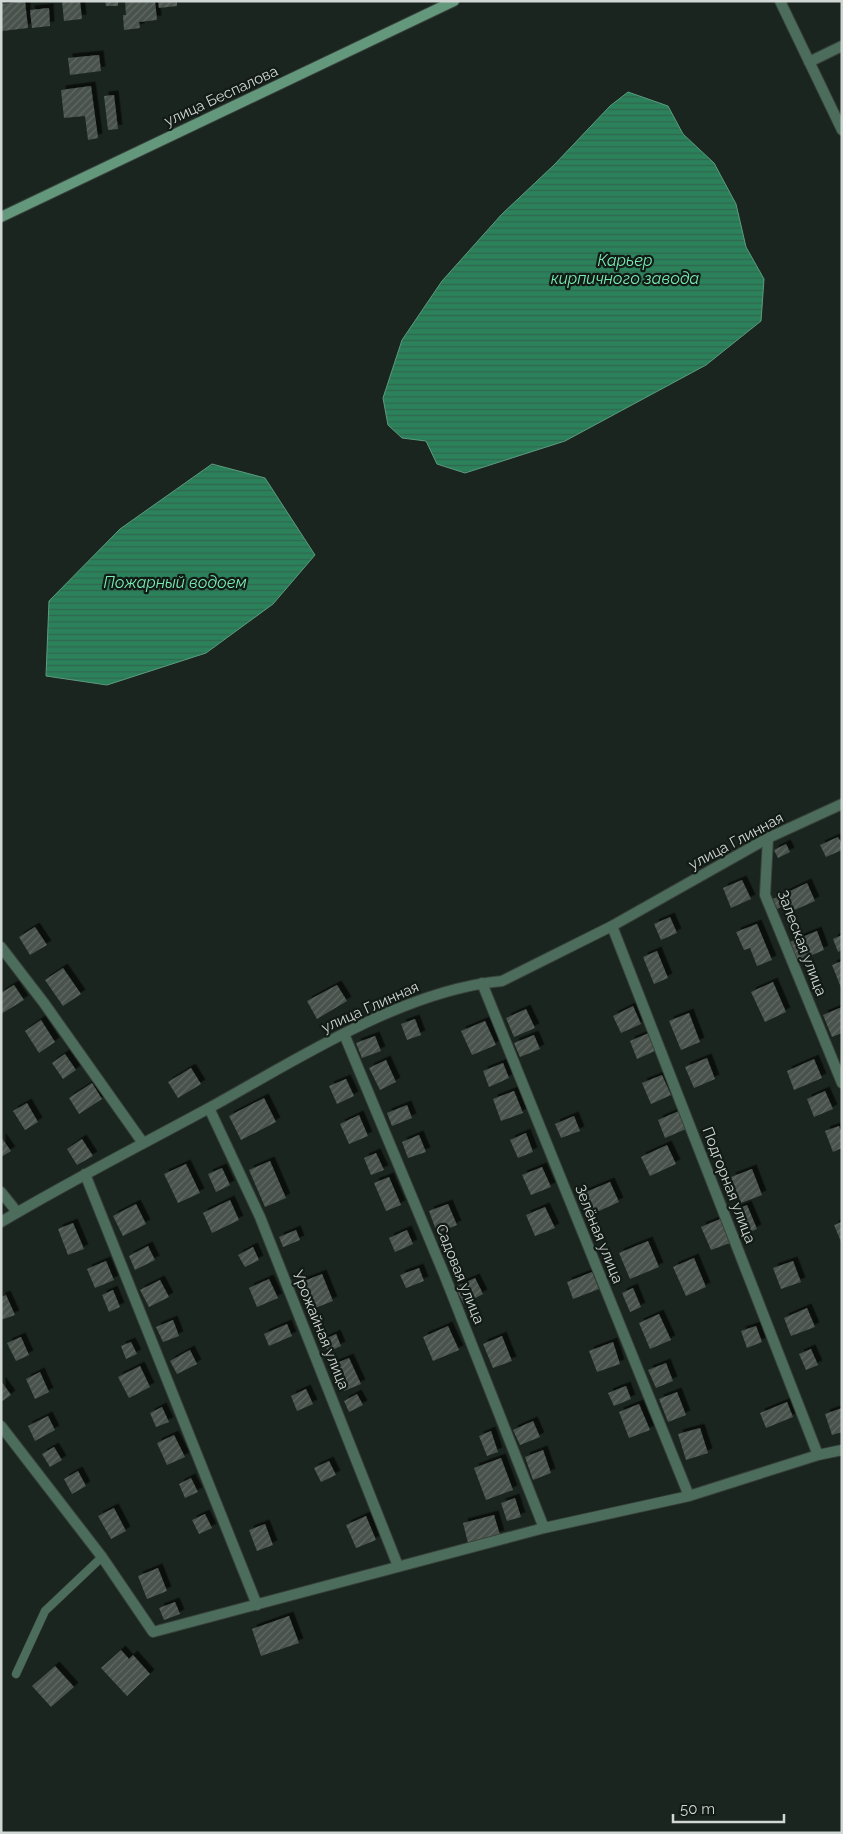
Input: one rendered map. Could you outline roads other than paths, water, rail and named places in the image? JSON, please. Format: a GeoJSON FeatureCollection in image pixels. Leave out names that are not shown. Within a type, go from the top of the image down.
{"type":"FeatureCollection","features":[{"type":"Feature","properties":{"kind":"main road","name":"улица Беспалова"},"geometry":{"type":"LineString","coordinates":[[1,217],[454,1]]}},
{"type":"Feature","properties":{"kind":"street"},"geometry":{"type":"LineString","coordinates":[[780,1],[842,130]]}},
{"type":"Feature","properties":{"kind":"street"},"geometry":{"type":"LineString","coordinates":[[809,62],[842,46]]}},
{"type":"Feature","properties":{"kind":"street","name":"улица Глинная"},"geometry":{"type":"LineString","coordinates":[[1,1222],[85,1174],[344,1034],[419,999],[482,983],[502,981],[612,926],[768,838],[842,804]]}},
{"type":"Feature","properties":{"kind":"street","name":"Залеская улица"},"geometry":{"type":"LineString","coordinates":[[768,838],[765,895],[842,1083]]}},
{"type":"Feature","properties":{"kind":"street","name":"Подгорная улица"},"geometry":{"type":"LineString","coordinates":[[612,926],[818,1455]]}},
{"type":"Feature","properties":{"kind":"street"},"geometry":{"type":"LineString","coordinates":[[1,947],[44,1003],[143,1143]]}},
{"type":"Feature","properties":{"kind":"street","name":"Зелёная улица"},"geometry":{"type":"LineString","coordinates":[[482,983],[689,1496]]}},
{"type":"Feature","properties":{"kind":"street","name":"Садовая улица"},"geometry":{"type":"LineString","coordinates":[[344,1034],[444,1274],[544,1528]]}},
{"type":"Feature","properties":{"kind":"street","name":"Урожайная улица"},"geometry":{"type":"LineString","coordinates":[[208,1108],[260,1217],[398,1566]]}},
{"type":"Feature","properties":{"kind":"street"},"geometry":{"type":"LineString","coordinates":[[85,1174],[256,1605]]}},
{"type":"Feature","properties":{"kind":"street"},"geometry":{"type":"LineString","coordinates":[[1,1192],[17,1212]]}},
{"type":"Feature","properties":{"kind":"street"},"geometry":{"type":"LineString","coordinates":[[1,1426],[102,1557],[153,1632],[544,1528],[689,1496],[818,1455],[842,1450]]}},
{"type":"Feature","properties":{"kind":"lane"},"geometry":{"type":"LineString","coordinates":[[16,1674],[45,1611],[102,1557]]}},
{"type":"Feature","properties":{"kind":"water","name":"Карьер кирпичного завода"},"geometry":{"type":"Polygon","coordinates":[[[628,92],[668,106],[683,134],[714,163],[736,204],[746,247],[764,279],[761,321],[706,365],[565,441],[465,473],[437,464],[426,441],[402,438],[388,425],[383,398],[402,340],[442,281],[502,214],[554,165],[610,106],[628,92]]]}},
{"type":"Feature","properties":{"kind":"water","name":"Пожарный водоем"},"geometry":{"type":"Polygon","coordinates":[[[212,464],[265,478],[315,555],[273,604],[206,653],[107,685],[46,676],[49,601],[120,529],[212,464]]]}}]}
